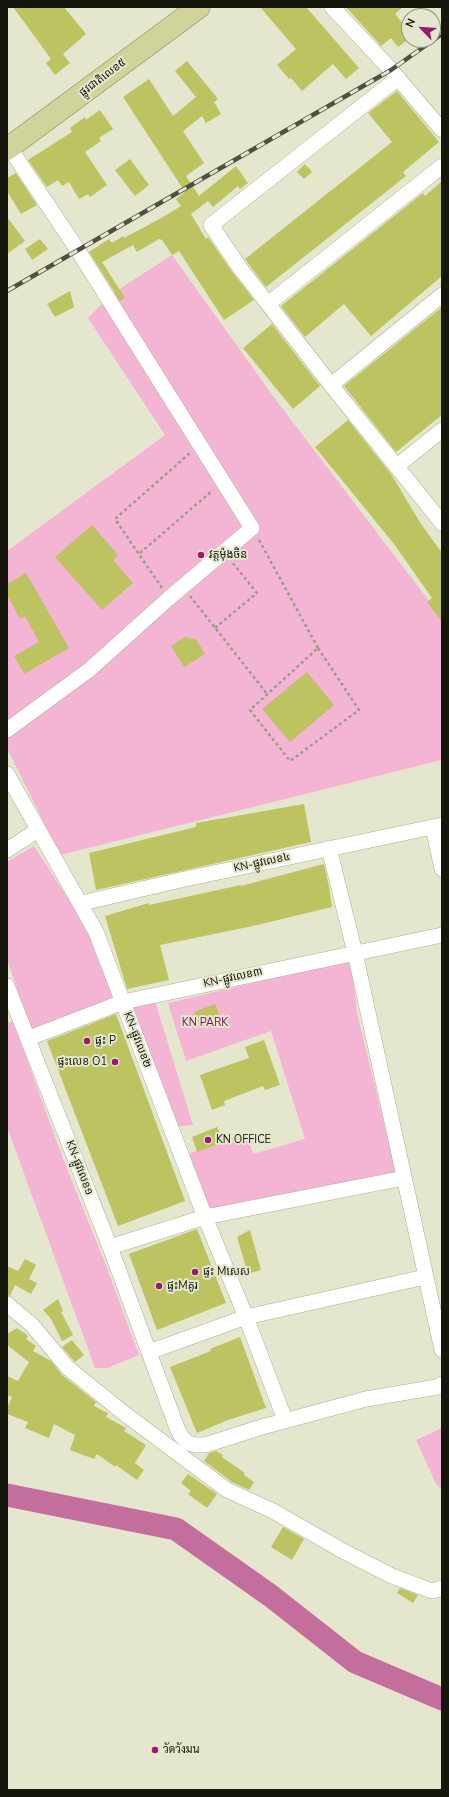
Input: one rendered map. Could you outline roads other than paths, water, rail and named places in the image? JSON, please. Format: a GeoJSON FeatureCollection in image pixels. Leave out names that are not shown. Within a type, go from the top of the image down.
{"type":"FeatureCollection","features":[{"type":"Feature","properties":{"kind":"highway","name":"ផ្លូវជាតិលេខ៥"},"geometry":{"type":"LineString","coordinates":[[8,147],[199,7]]}},
{"type":"Feature","properties":{"kind":"street"},"geometry":{"type":"LineString","coordinates":[[332,7],[398,78],[442,130]]}},
{"type":"Feature","properties":{"kind":"street"},"geometry":{"type":"LineString","coordinates":[[398,78],[211,225],[268,304],[442,523]]}},
{"type":"Feature","properties":{"kind":"street"},"geometry":{"type":"LineString","coordinates":[[7,730],[89,670],[168,599],[252,528],[77,249],[8,147]]}},
{"type":"Feature","properties":{"kind":"street"},"geometry":{"type":"LineString","coordinates":[[268,304],[442,166]]}},
{"type":"Feature","properties":{"kind":"street"},"geometry":{"type":"LineString","coordinates":[[331,385],[442,295]]}},
{"type":"Feature","properties":{"kind":"street"},"geometry":{"type":"LineString","coordinates":[[397,466],[442,430]]}},
{"type":"Feature","properties":{"kind":"street","name":"KN-ផ្លូវលេខ២"},"geometry":{"type":"LineString","coordinates":[[7,774],[38,830],[82,903],[96,932],[205,1217],[286,1420]]}},
{"type":"Feature","properties":{"kind":"street"},"geometry":{"type":"LineString","coordinates":[[437,826],[442,869]]}},
{"type":"Feature","properties":{"kind":"street","name":"KN-ផ្លូវលេខ៤"},"geometry":{"type":"LineString","coordinates":[[82,903],[185,879],[437,826]]}},
{"type":"Feature","properties":{"kind":"street"},"geometry":{"type":"LineString","coordinates":[[7,850],[38,830]]}},
{"type":"Feature","properties":{"kind":"street"},"geometry":{"type":"LineString","coordinates":[[329,848],[355,953],[442,1350]]}},
{"type":"Feature","properties":{"kind":"street","name":"KN-ផ្លូវលេខ៣"},"geometry":{"type":"LineString","coordinates":[[28,1038],[123,1002],[442,936]]}},
{"type":"Feature","properties":{"kind":"street","name":"KN-ផ្លូវលេខ១"},"geometry":{"type":"LineString","coordinates":[[7,986],[110,1247],[181,1436],[188,1443],[196,1445],[205,1444],[286,1420]]}},
{"type":"Feature","properties":{"kind":"street"},"geometry":{"type":"LineString","coordinates":[[110,1247],[205,1217],[404,1178]]}},
{"type":"Feature","properties":{"kind":"street"},"geometry":{"type":"LineString","coordinates":[[149,1352],[246,1317],[425,1278]]}},
{"type":"Feature","properties":{"kind":"street"},"geometry":{"type":"LineString","coordinates":[[7,1304],[32,1324],[68,1368],[125,1414],[227,1490],[273,1511],[343,1551],[392,1576],[432,1591],[442,1588]]}},
{"type":"Feature","properties":{"kind":"street"},"geometry":{"type":"LineString","coordinates":[[286,1420],[366,1399],[437,1387],[442,1384]]}},
{"type":"Feature","properties":{"kind":"waterway"},"geometry":{"type":"LineString","coordinates":[[7,1495],[176,1529],[271,1596],[355,1662],[442,1699]]}},
{"type":"Feature","properties":{"kind":"railway"},"geometry":{"type":"LineString","coordinates":[[7,291],[391,70],[442,34]]}},
{"type":"Feature","properties":{"kind":"place","name":"វត្តម៉ុងចិន"},"geometry":{"type":"Point","coordinates":[201,555]}},
{"type":"Feature","properties":{"kind":"place","name":"ផ្ទះ P"},"geometry":{"type":"Point","coordinates":[87,1041]}},
{"type":"Feature","properties":{"kind":"place","name":"ផ្ទះលេខ O1"},"geometry":{"type":"Point","coordinates":[115,1062]}},
{"type":"Feature","properties":{"kind":"place","name":"KN OFFICE"},"geometry":{"type":"Point","coordinates":[208,1140]}},
{"type":"Feature","properties":{"kind":"place","name":"ផ្ទះ Mសេស"},"geometry":{"type":"Point","coordinates":[195,1272]}},
{"type":"Feature","properties":{"kind":"place","name":"ផ្ទះMគូរ"},"geometry":{"type":"Point","coordinates":[159,1286]}},
{"type":"Feature","properties":{"kind":"place","name":"วัดวังมน"},"geometry":{"type":"Point","coordinates":[155,1750]}},
{"type":"Feature","properties":{"kind":"park label","name":"KN PARK"},"geometry":{"type":"Point","coordinates":[205,1023]}}]}
